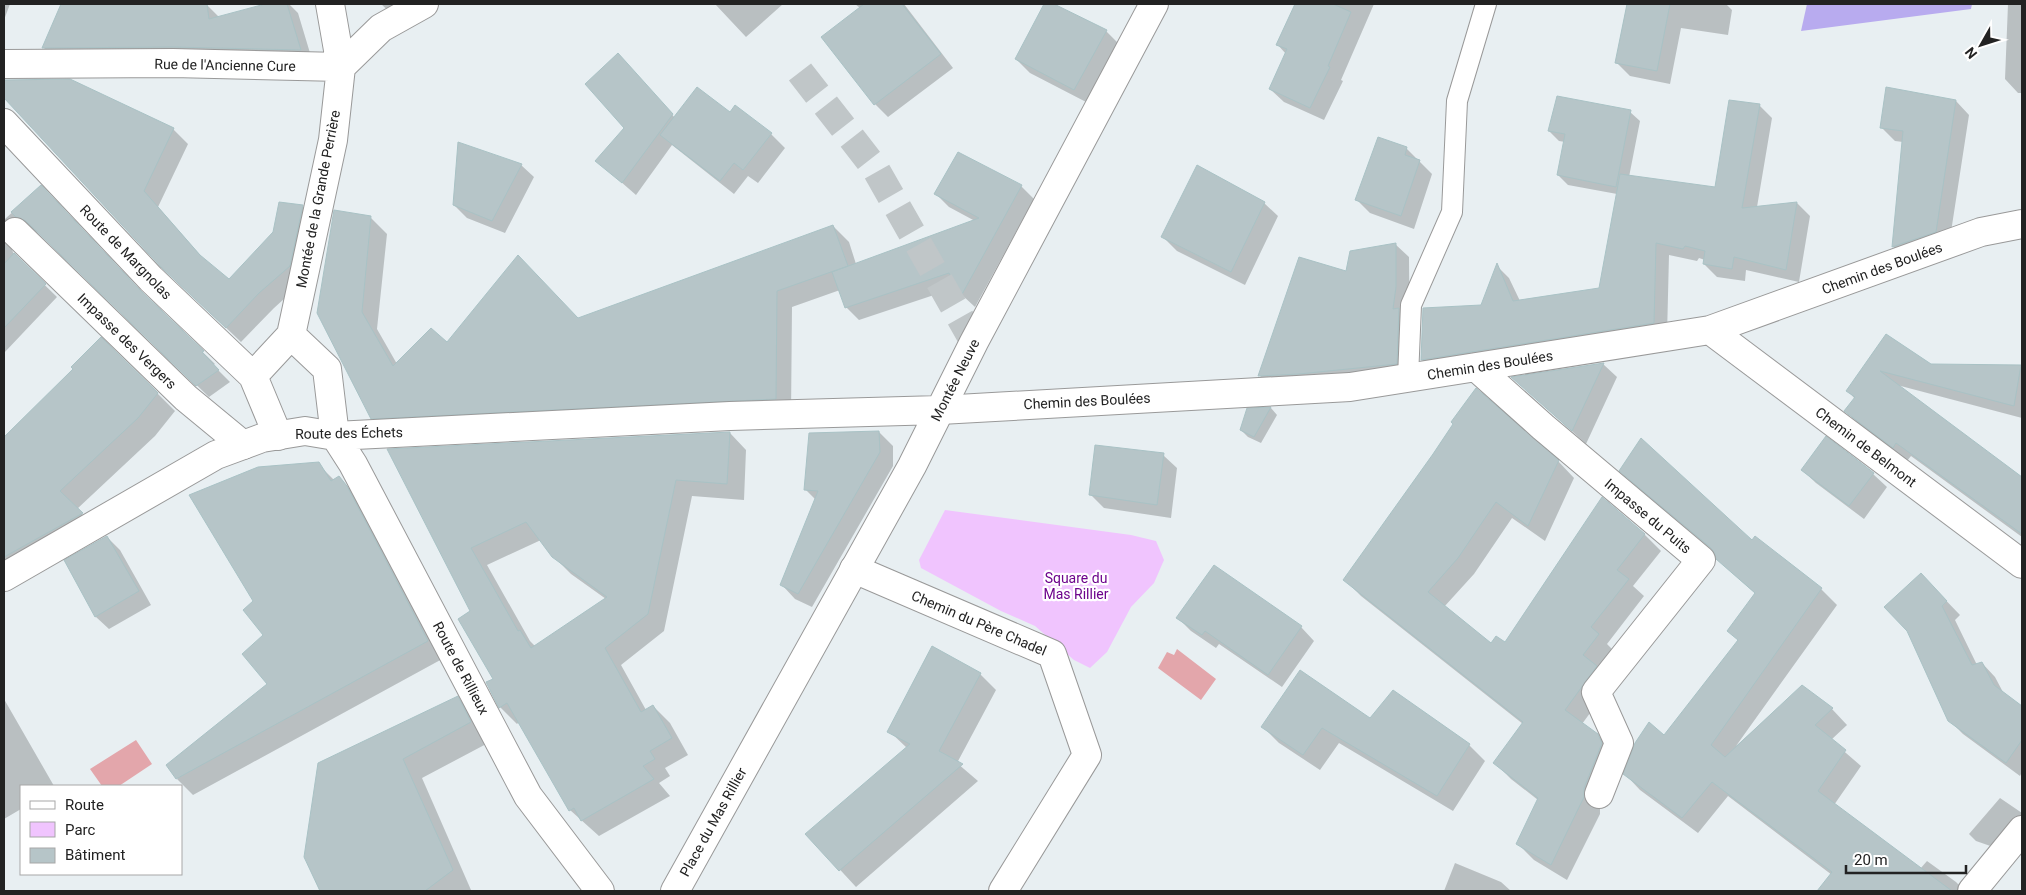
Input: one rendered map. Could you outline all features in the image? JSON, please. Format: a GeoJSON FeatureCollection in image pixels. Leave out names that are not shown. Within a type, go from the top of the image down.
{"type":"FeatureCollection","features":[{"type":"Feature","properties":{"kind":"street","name":"Montée de la Grande Perrière"},"geometry":{"type":"LineString","coordinates":[[291,335],[333,140],[341,67],[330,4]]}},
{"type":"Feature","properties":{"kind":"street"},"geometry":{"type":"LineString","coordinates":[[341,67],[380,28],[424,4]]}},
{"type":"Feature","properties":{"kind":"street","name":"Montée Neuve"},"geometry":{"type":"LineString","coordinates":[[751,754],[912,466],[974,342],[1154,4]]}},
{"type":"Feature","properties":{"kind":"street","name":"Rue de l'Ancienne Cure"},"geometry":{"type":"LineString","coordinates":[[4,64],[173,64],[341,67]]}},
{"type":"Feature","properties":{"kind":"street","name":"Route de Margnolas"},"geometry":{"type":"LineString","coordinates":[[4,124],[151,278],[254,376]]}},
{"type":"Feature","properties":{"kind":"street","name":"Chemin des Boulées"},"geometry":{"type":"LineString","coordinates":[[940,410],[1350,387],[1710,330],[1982,232],[2022,224]]}},
{"type":"Feature","properties":{"kind":"street","name":"Impasse des Vergers"},"geometry":{"type":"LineString","coordinates":[[16,232],[186,398],[243,445]]}},
{"type":"Feature","properties":{"kind":"street","name":"Chemin de Belmont"},"geometry":{"type":"LineString","coordinates":[[1710,330],[2022,564]]}},
{"type":"Feature","properties":{"kind":"street"},"geometry":{"type":"LineString","coordinates":[[278,436],[254,376],[291,335],[327,369],[335,436]]}},
{"type":"Feature","properties":{"kind":"street","name":"Impasse du Puits"},"geometry":{"type":"LineString","coordinates":[[1476,367],[1543,427],[1701,560],[1596,692],[1618,743],[1599,794]]}},
{"type":"Feature","properties":{"kind":"street","name":"Route des Échets"},"geometry":{"type":"LineString","coordinates":[[4,577],[216,455],[262,438],[305,431],[335,436],[730,416],[940,410]]}},
{"type":"Feature","properties":{"kind":"street","name":"Route de Rillieux"},"geometry":{"type":"LineString","coordinates":[[335,436],[353,464],[528,796],[600,891]]}},
{"type":"Feature","properties":{"kind":"street","name":"Chemin du Père Chadel"},"geometry":{"type":"LineString","coordinates":[[854,569],[1052,654],[1087,755],[1003,891]]}},
{"type":"Feature","properties":{"kind":"street","name":"Place du Mas Rillier"},"geometry":{"type":"LineString","coordinates":[[675,891],[751,754]]}},
{"type":"Feature","properties":{"kind":"street"},"geometry":{"type":"LineString","coordinates":[[1972,891],[2022,830]]}},
{"type":"Feature","properties":{"kind":"lane"},"geometry":{"type":"LineString","coordinates":[[1408,378],[1411,305],[1452,212],[1457,100],[1486,4]]}},
{"type":"Feature","properties":{"kind":"shaded area"},"geometry":{"type":"Polygon","coordinates":[[[1807,4],[1972,4],[1971,9],[1801,31],[1807,4]]]}},
{"type":"Feature","properties":{"kind":"shaded area"},"geometry":{"type":"Polygon","coordinates":[[[1177,649],[1216,679],[1201,700],[1158,668],[1167,652],[1174,655],[1177,649]]]}},
{"type":"Feature","properties":{"kind":"shaded area"},"geometry":{"type":"Polygon","coordinates":[[[136,740],[152,764],[120,785],[101,785],[90,769],[136,740]]]}},
{"type":"Feature","properties":{"kind":"green space","name":"Square du Mas Rillier"},"geometry":{"type":"Polygon","coordinates":[[[945,510],[1131,535],[1156,541],[1164,560],[1154,583],[1131,607],[1107,652],[1090,668],[1074,660],[1035,626],[1001,611],[921,568],[919,560],[945,510]]]}},
{"type":"Feature","properties":{"kind":"building"},"geometry":{"type":"Polygon","coordinates":[[[61,4],[207,4],[209,19],[265,4],[287,4],[301,50],[173,47],[42,48],[61,4]]]}},
{"type":"Feature","properties":{"kind":"building"},"geometry":{"type":"Polygon","coordinates":[[[864,4],[902,4],[941,54],[874,105],[821,37],[864,4]]]}},
{"type":"Feature","properties":{"kind":"building"},"geometry":{"type":"Polygon","coordinates":[[[1044,4],[1054,4],[1107,30],[1074,90],[1015,59],[1044,4]]]}},
{"type":"Feature","properties":{"kind":"building"},"geometry":{"type":"Polygon","coordinates":[[[1295,4],[1333,4],[1351,12],[1328,66],[1330,67],[1310,108],[1269,89],[1287,49],[1276,45],[1295,4]]]}},
{"type":"Feature","properties":{"kind":"building"},"geometry":{"type":"Polygon","coordinates":[[[1627,4],[1670,4],[1657,71],[1615,63],[1627,4]]]}},
{"type":"Feature","properties":{"kind":"building"},"geometry":{"type":"Polygon","coordinates":[[[618,53],[673,114],[622,183],[595,161],[624,128],[585,84],[618,53]]]}},
{"type":"Feature","properties":{"kind":"building"},"geometry":{"type":"Polygon","coordinates":[[[70,79],[174,128],[144,191],[200,255],[229,279],[273,232],[279,202],[303,205],[290,266],[259,293],[226,328],[162,268],[4,98],[4,80],[70,79]]]}},
{"type":"Feature","properties":{"kind":"building"},"geometry":{"type":"Polygon","coordinates":[[[697,87],[730,112],[735,105],[772,133],[743,170],[734,163],[720,181],[660,135],[697,87]]]}},
{"type":"Feature","properties":{"kind":"building"},"geometry":{"type":"Polygon","coordinates":[[[1886,87],[1956,100],[1936,232],[1892,247],[1903,131],[1880,128],[1886,87]]]}},
{"type":"Feature","properties":{"kind":"building"},"geometry":{"type":"Polygon","coordinates":[[[1557,96],[1631,110],[1616,187],[1557,175],[1565,134],[1548,131],[1557,96]]]}},
{"type":"Feature","properties":{"kind":"building"},"geometry":{"type":"Polygon","coordinates":[[[1729,100],[1760,104],[1742,208],[1797,202],[1786,270],[1734,257],[1732,269],[1703,264],[1705,251],[1685,246],[1683,249],[1656,243],[1654,323],[1421,360],[1423,308],[1481,305],[1497,263],[1513,301],[1599,288],[1620,174],[1715,187],[1729,100]]]}},
{"type":"Feature","properties":{"kind":"building"},"geometry":{"type":"Polygon","coordinates":[[[1378,137],[1407,147],[1405,155],[1420,160],[1401,216],[1355,200],[1378,137]]]}},
{"type":"Feature","properties":{"kind":"building"},"geometry":{"type":"Polygon","coordinates":[[[458,142],[522,164],[492,221],[453,205],[458,142]]]}},
{"type":"Feature","properties":{"kind":"building"},"geometry":{"type":"Polygon","coordinates":[[[958,152],[1022,185],[961,296],[949,273],[845,308],[832,272],[979,218],[934,194],[958,152]]]}},
{"type":"Feature","properties":{"kind":"building"},"geometry":{"type":"Polygon","coordinates":[[[1197,165],[1265,202],[1231,272],[1161,237],[1197,165]]]}},
{"type":"Feature","properties":{"kind":"building"},"geometry":{"type":"Polygon","coordinates":[[[41,185],[140,290],[204,351],[202,352],[219,370],[196,386],[26,221],[16,217],[11,212],[41,185]]]}},
{"type":"Feature","properties":{"kind":"building"},"geometry":{"type":"Polygon","coordinates":[[[334,210],[371,216],[362,312],[393,366],[431,328],[447,342],[518,255],[578,318],[833,225],[848,266],[777,291],[776,399],[371,419],[317,313],[334,210]]]}},
{"type":"Feature","properties":{"kind":"building"},"geometry":{"type":"Polygon","coordinates":[[[1396,243],[1396,287],[1393,309],[1399,308],[1397,364],[1299,374],[1258,376],[1299,257],[1346,271],[1350,251],[1396,243]]]}},
{"type":"Feature","properties":{"kind":"building"},"geometry":{"type":"Polygon","coordinates":[[[14,253],[46,284],[4,328],[4,264],[14,253]]]}},
{"type":"Feature","properties":{"kind":"building"},"geometry":{"type":"Polygon","coordinates":[[[1886,334],[1931,364],[2021,365],[2014,406],[1880,371],[2022,477],[2022,534],[1896,443],[1893,448],[1844,411],[1855,397],[1846,391],[1886,334]]]}},
{"type":"Feature","properties":{"kind":"building"},"geometry":{"type":"Polygon","coordinates":[[[101,337],[158,393],[138,418],[60,491],[83,513],[4,557],[4,437],[73,369],[71,367],[101,337]]]}},
{"type":"Feature","properties":{"kind":"building"},"geometry":{"type":"Polygon","coordinates":[[[1604,363],[1572,431],[1511,377],[1604,363]]]}},
{"type":"Feature","properties":{"kind":"building"},"geometry":{"type":"Polygon","coordinates":[[[1476,388],[1559,460],[1528,526],[1496,502],[1458,558],[1428,592],[1491,643],[1496,636],[1505,642],[1602,497],[1645,534],[1617,570],[1629,579],[1591,627],[1599,634],[1583,655],[1597,666],[1565,710],[1598,734],[1602,743],[1584,788],[1584,797],[1551,865],[1516,844],[1538,798],[1493,763],[1523,722],[1343,580],[1433,454],[1453,424],[1451,422],[1476,388]]]}},
{"type":"Feature","properties":{"kind":"building"},"geometry":{"type":"Polygon","coordinates":[[[1271,407],[1254,437],[1240,430],[1247,408],[1271,407]]]}},
{"type":"Feature","properties":{"kind":"building"},"geometry":{"type":"Polygon","coordinates":[[[879,431],[880,452],[798,594],[780,585],[818,491],[804,490],[809,433],[879,431]]]}},
{"type":"Feature","properties":{"kind":"building"},"geometry":{"type":"Polygon","coordinates":[[[730,432],[727,484],[676,480],[648,614],[605,648],[641,712],[653,705],[672,738],[650,751],[655,759],[643,766],[654,779],[581,821],[574,808],[569,811],[507,703],[499,708],[486,682],[493,679],[458,619],[470,611],[387,449],[730,432]],[[526,522],[471,548],[518,631],[520,630],[531,648],[607,597],[552,557],[526,522]]]}},
{"type":"Feature","properties":{"kind":"building"},"geometry":{"type":"Polygon","coordinates":[[[1826,436],[1874,473],[1849,506],[1801,470],[1826,436]]]}},
{"type":"Feature","properties":{"kind":"building"},"geometry":{"type":"Polygon","coordinates":[[[1641,438],[1752,540],[1755,536],[1822,588],[1711,745],[1725,757],[1802,685],[1833,708],[1815,725],[1846,750],[1818,791],[1952,891],[1817,891],[1832,872],[1712,782],[1682,818],[1623,774],[1635,743],[1649,722],[1664,735],[1738,640],[1727,631],[1755,593],[1716,559],[1711,548],[1619,471],[1641,438]]]}},
{"type":"Feature","properties":{"kind":"building"},"geometry":{"type":"Polygon","coordinates":[[[1095,445],[1164,453],[1157,505],[1089,495],[1095,445]]]}},
{"type":"Feature","properties":{"kind":"building"},"geometry":{"type":"Polygon","coordinates":[[[319,462],[331,481],[339,476],[347,486],[428,641],[176,779],[166,765],[267,684],[242,654],[263,635],[243,610],[253,601],[189,495],[258,467],[319,462]]]}},
{"type":"Feature","properties":{"kind":"building"},"geometry":{"type":"Polygon","coordinates":[[[107,536],[139,591],[95,617],[64,560],[107,536]]]}},
{"type":"Feature","properties":{"kind":"building"},"geometry":{"type":"Polygon","coordinates":[[[1214,565],[1302,626],[1268,675],[1205,631],[1202,635],[1176,618],[1214,565]]]}},
{"type":"Feature","properties":{"kind":"building"},"geometry":{"type":"Polygon","coordinates":[[[1921,573],[1947,601],[1942,606],[1972,665],[1982,662],[1994,685],[2022,706],[2022,740],[2006,763],[1948,721],[1907,631],[1884,607],[1921,573]]]}},
{"type":"Feature","properties":{"kind":"building"},"geometry":{"type":"Polygon","coordinates":[[[932,646],[981,673],[939,751],[963,764],[839,871],[805,834],[910,744],[887,732],[932,646]]]}},
{"type":"Feature","properties":{"kind":"building"},"geometry":{"type":"Polygon","coordinates":[[[1300,670],[1370,718],[1393,690],[1470,744],[1437,796],[1322,728],[1303,755],[1261,727],[1300,670]]]}},
{"type":"Feature","properties":{"kind":"building"},"geometry":{"type":"Polygon","coordinates":[[[458,696],[471,722],[403,759],[453,870],[425,891],[320,891],[304,857],[318,763],[458,696]]]}},
{"type":"Feature","properties":{"kind":"tunnel"},"geometry":{"type":"LineString","coordinates":[[800,72],[875,168],[974,342]]}}]}
